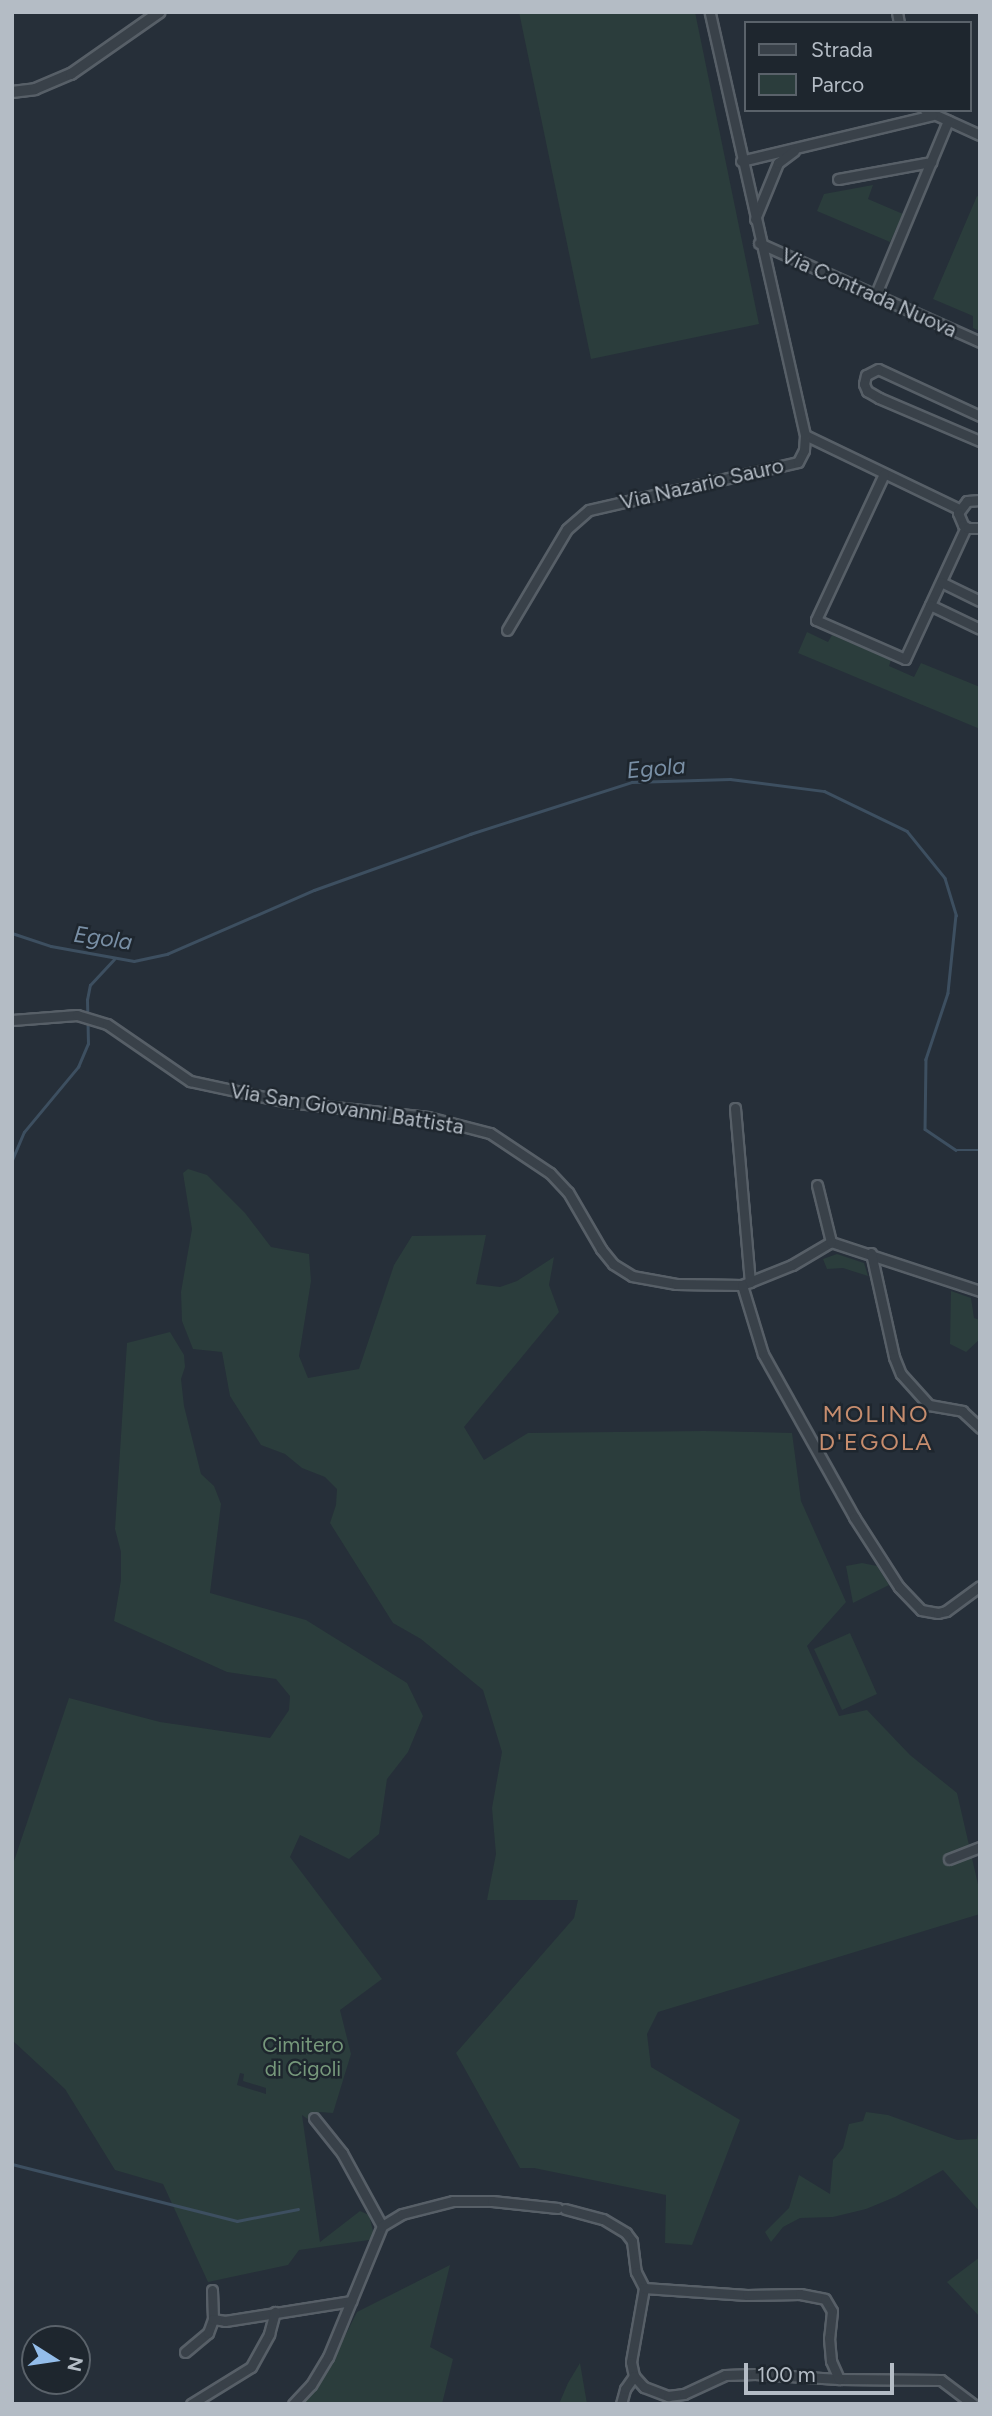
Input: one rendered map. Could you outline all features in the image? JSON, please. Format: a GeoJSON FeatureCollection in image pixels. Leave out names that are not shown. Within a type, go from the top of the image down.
{"type":"FeatureCollection","features":[{"type":"Feature","properties":{"kind":"street"},"geometry":{"type":"LineString","coordinates":[[12,92],[35,89],[71,74],[105,54],[160,12]]}},
{"type":"Feature","properties":{"kind":"street","name":"Via Nazario Sauro"},"geometry":{"type":"LineString","coordinates":[[507,630],[567,529],[589,509],[798,462],[804,450],[805,435],[754,221],[710,12]]}},
{"type":"Feature","properties":{"kind":"street"},"geometry":{"type":"LineString","coordinates":[[741,161],[929,113],[980,135]]}},
{"type":"Feature","properties":{"kind":"street"},"geometry":{"type":"LineString","coordinates":[[875,296],[948,121]]}},
{"type":"Feature","properties":{"kind":"street"},"geometry":{"type":"LineString","coordinates":[[754,221],[778,163],[796,148]]}},
{"type":"Feature","properties":{"kind":"street"},"geometry":{"type":"LineString","coordinates":[[838,179],[931,162]]}},
{"type":"Feature","properties":{"kind":"street","name":"Via Contrada Nuova"},"geometry":{"type":"LineString","coordinates":[[759,243],[980,342]]}},
{"type":"Feature","properties":{"kind":"street"},"geometry":{"type":"LineString","coordinates":[[980,416],[878,369],[866,375],[864,384],[867,391],[980,441]]}},
{"type":"Feature","properties":{"kind":"street"},"geometry":{"type":"LineString","coordinates":[[805,435],[959,509]]}},
{"type":"Feature","properties":{"kind":"street"},"geometry":{"type":"LineString","coordinates":[[884,474],[816,620],[905,659],[966,527]]}},
{"type":"Feature","properties":{"kind":"street"},"geometry":{"type":"LineString","coordinates":[[980,500],[967,501],[959,509],[959,519],[966,527],[980,528]]}},
{"type":"Feature","properties":{"kind":"street"},"geometry":{"type":"LineString","coordinates":[[941,582],[980,601]]}},
{"type":"Feature","properties":{"kind":"street"},"geometry":{"type":"LineString","coordinates":[[930,605],[980,629]]}},
{"type":"Feature","properties":{"kind":"street","name":"Via San Giovanni Battista"},"geometry":{"type":"LineString","coordinates":[[12,1020],[80,1016],[107,1024],[190,1081],[288,1102],[428,1117],[490,1133],[550,1172],[568,1192],[601,1250],[613,1264],[632,1276],[676,1284],[746,1284]]}},
{"type":"Feature","properties":{"kind":"street"},"geometry":{"type":"LineString","coordinates":[[735,1108],[746,1284],[763,1354],[854,1517],[899,1587],[921,1610],[938,1613],[946,1611],[980,1586]]}},
{"type":"Feature","properties":{"kind":"street"},"geometry":{"type":"LineString","coordinates":[[817,1185],[831,1242]]}},
{"type":"Feature","properties":{"kind":"street"},"geometry":{"type":"LineString","coordinates":[[746,1284],[792,1265],[831,1242],[980,1291]]}},
{"type":"Feature","properties":{"kind":"street"},"geometry":{"type":"LineString","coordinates":[[871,1253],[894,1357],[901,1374],[929,1405],[962,1411],[980,1428]]}},
{"type":"Feature","properties":{"kind":"street"},"geometry":{"type":"LineString","coordinates":[[948,1860],[980,1847]]}},
{"type":"Feature","properties":{"kind":"street"},"geometry":{"type":"LineString","coordinates":[[314,2118],[342,2152],[382,2226]]}},
{"type":"Feature","properties":{"kind":"street"},"geometry":{"type":"LineString","coordinates":[[293,2404],[311,2385],[328,2357],[382,2226],[402,2214],[453,2201],[492,2201],[561,2208],[603,2218],[626,2233],[632,2241],[636,2272],[644,2288],[631,2362],[634,2376],[644,2387],[660,2395],[684,2394],[725,2375],[755,2374],[839,2379],[941,2380],[973,2404]]}},
{"type":"Feature","properties":{"kind":"street"},"geometry":{"type":"LineString","coordinates":[[644,2288],[747,2295],[816,2296],[825,2299],[832,2311],[829,2338],[831,2361],[839,2379]]}},
{"type":"Feature","properties":{"kind":"street"},"geometry":{"type":"LineString","coordinates":[[185,2352],[208,2333],[213,2319],[212,2290]]}},
{"type":"Feature","properties":{"kind":"street"},"geometry":{"type":"LineString","coordinates":[[213,2319],[225,2321],[351,2301]]}},
{"type":"Feature","properties":{"kind":"street"},"geometry":{"type":"LineString","coordinates":[[191,2404],[251,2367],[269,2334],[275,2312]]}},
{"type":"Feature","properties":{"kind":"street"},"geometry":{"type":"LineString","coordinates":[[621,2404],[625,2389],[634,2376]]}},
{"type":"Feature","properties":{"kind":"street"},"geometry":{"type":"LineString","coordinates":[[678,2404],[684,2394]]}},
{"type":"Feature","properties":{"kind":"green space"},"geometry":{"type":"Polygon","coordinates":[[[519,12],[695,12],[759,324],[591,359],[519,12]]]}},
{"type":"Feature","properties":{"kind":"green space"},"geometry":{"type":"Polygon","coordinates":[[[873,185],[868,199],[903,214],[890,242],[817,211],[824,194],[873,185]]]}},
{"type":"Feature","properties":{"kind":"green space"},"geometry":{"type":"Polygon","coordinates":[[[977,196],[980,197],[980,331],[973,328],[973,316],[933,299],[977,196]]]}},
{"type":"Feature","properties":{"kind":"green space"},"geometry":{"type":"Polygon","coordinates":[[[807,632],[828,642],[832,635],[891,660],[889,666],[914,677],[921,663],[980,687],[980,729],[798,653],[807,632]]]}},
{"type":"Feature","properties":{"kind":"green space"},"geometry":{"type":"Polygon","coordinates":[[[188,1169],[207,1175],[245,1213],[271,1247],[309,1254],[311,1281],[299,1356],[308,1378],[359,1369],[394,1265],[412,1236],[486,1235],[476,1284],[500,1287],[517,1281],[554,1257],[549,1285],[559,1312],[464,1427],[484,1460],[528,1433],[792,1433],[801,1501],[846,1602],[807,1646],[839,1716],[867,1710],[910,1755],[957,1793],[980,1893],[980,1914],[658,2012],[647,2034],[651,2067],[740,2120],[692,2245],[665,2243],[666,2195],[534,2168],[520,2168],[456,2053],[574,1918],[578,1900],[487,1900],[496,1854],[492,1808],[502,1752],[483,1690],[421,1639],[393,1623],[330,1523],[336,1505],[337,1489],[325,1477],[302,1468],[285,1454],[261,1445],[230,1396],[222,1352],[193,1349],[182,1321],[181,1292],[192,1229],[183,1173],[188,1169]]]}},
{"type":"Feature","properties":{"kind":"green space"},"geometry":{"type":"Polygon","coordinates":[[[837,1254],[864,1263],[868,1276],[843,1268],[827,1269],[823,1259],[837,1254]]]}},
{"type":"Feature","properties":{"kind":"green space"},"geometry":{"type":"Polygon","coordinates":[[[951,1291],[971,1298],[974,1318],[980,1320],[980,1339],[966,1352],[950,1344],[951,1291]]]}},
{"type":"Feature","properties":{"kind":"green space","name":"Cimitero di Cigoli"},"geometry":{"type":"Polygon","coordinates":[[[170,1332],[184,1355],[185,1367],[181,1379],[184,1406],[201,1474],[214,1486],[221,1504],[210,1593],[306,1620],[407,1683],[423,1716],[408,1752],[387,1779],[379,1834],[349,1859],[300,1835],[290,1857],[382,1979],[340,2010],[351,2054],[333,2113],[320,2112],[309,2120],[302,2115],[320,2242],[360,2211],[369,2215],[374,2235],[369,2240],[299,2250],[288,2265],[208,2282],[163,2184],[115,2170],[65,2089],[12,2040],[12,1867],[69,1698],[160,1722],[270,1738],[289,1710],[290,1696],[276,1679],[227,1672],[114,1621],[121,1580],[121,1552],[115,1529],[127,1343],[170,1332]],[[240,2073],[237,2085],[266,2094],[266,2088],[243,2081],[244,2074],[240,2073]]]}},
{"type":"Feature","properties":{"kind":"green space"},"geometry":{"type":"Polygon","coordinates":[[[862,1563],[877,1566],[889,1585],[853,1603],[846,1566],[862,1563]]]}},
{"type":"Feature","properties":{"kind":"green space"},"geometry":{"type":"Polygon","coordinates":[[[850,1633],[877,1694],[842,1710],[814,1649],[850,1633]]]}},
{"type":"Feature","properties":{"kind":"green space"},"geometry":{"type":"Polygon","coordinates":[[[866,2112],[888,2115],[957,2140],[977,2139],[980,2118],[980,2212],[943,2170],[895,2197],[866,2209],[833,2217],[800,2218],[783,2227],[771,2242],[765,2232],[789,2208],[799,2175],[830,2194],[833,2160],[843,2148],[849,2124],[863,2121],[866,2112]]]}},
{"type":"Feature","properties":{"kind":"green space"},"geometry":{"type":"Polygon","coordinates":[[[980,2257],[980,2317],[947,2282],[980,2257]]]}},
{"type":"Feature","properties":{"kind":"green space"},"geometry":{"type":"Polygon","coordinates":[[[450,2265],[430,2347],[453,2359],[442,2404],[302,2404],[331,2364],[357,2312],[450,2265]]]}},
{"type":"Feature","properties":{"kind":"green space"},"geometry":{"type":"Polygon","coordinates":[[[580,2363],[587,2404],[559,2404],[568,2383],[580,2363]]]}},
{"type":"Feature","properties":{"kind":"waterway","name":"Egola"},"geometry":{"type":"LineString","coordinates":[[12,933],[51,946],[134,961],[167,954],[314,890],[470,834],[632,782],[730,779],[824,791],[907,831],[945,878],[956,915],[948,993],[926,1059],[925,1129],[956,1150],[980,1150]]}},
{"type":"Feature","properties":{"kind":"waterway"},"geometry":{"type":"LineString","coordinates":[[12,1160],[24,1132],[78,1067],[88,1044],[87,1000],[90,985],[114,959]]}},
{"type":"Feature","properties":{"kind":"waterway"},"geometry":{"type":"LineString","coordinates":[[12,2164],[237,2221],[298,2209]]}},
{"type":"Feature","properties":{"kind":"district","name":"MOLINO D'EGOLA"},"geometry":{"type":"Point","coordinates":[876,1428]}}]}
